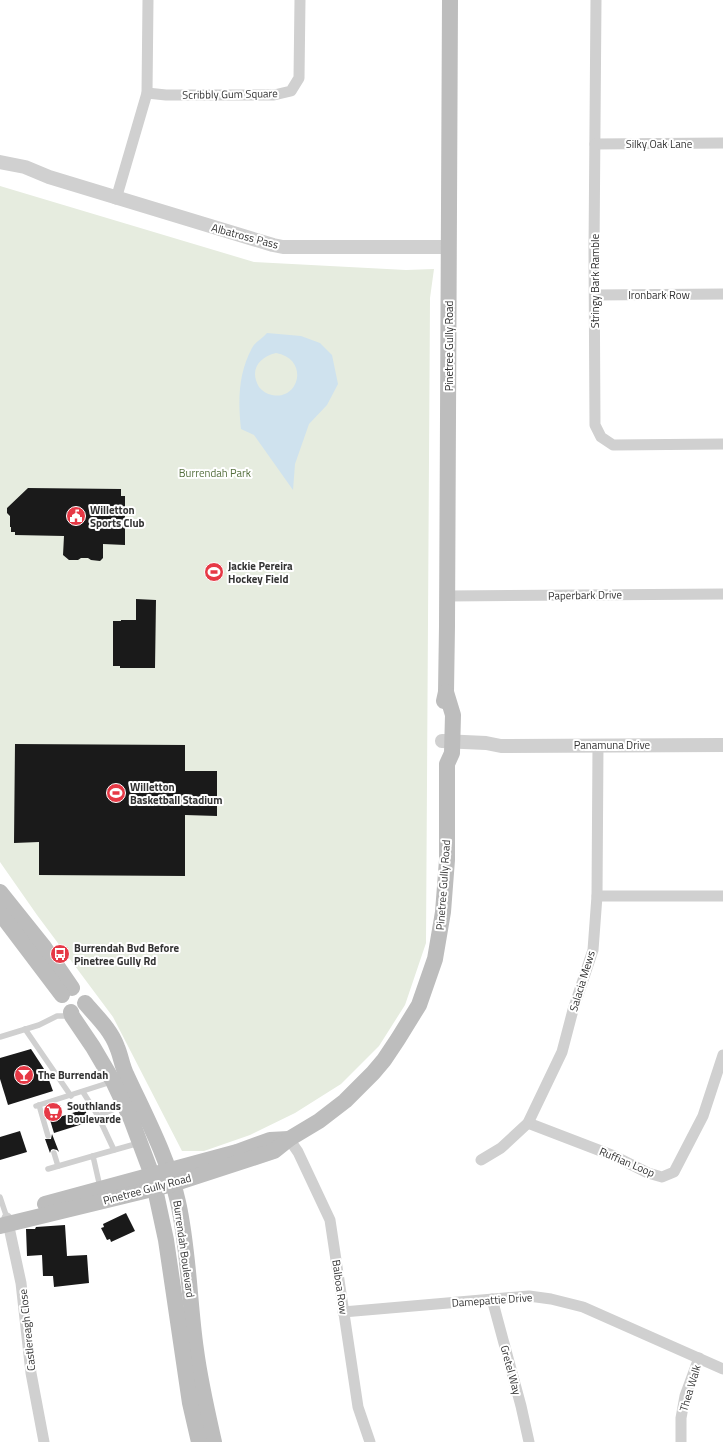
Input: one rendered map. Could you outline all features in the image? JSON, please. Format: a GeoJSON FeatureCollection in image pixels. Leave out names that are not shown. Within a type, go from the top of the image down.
{"type":"FeatureCollection","features":[{"type":"Feature","properties":{"kind":"main road","name":"Pinetree Gully Road"},"geometry":{"type":"LineString","coordinates":[[4,1219],[274,1151],[288,1139],[319,1121],[345,1101],[384,1060],[419,1005],[435,960],[443,912],[446,860],[447,750],[453,715],[446,692],[448,596],[450,0]]}},
{"type":"Feature","properties":{"kind":"main road"},"geometry":{"type":"LineString","coordinates":[[0,892],[27,937],[67,991]]}},
{"type":"Feature","properties":{"kind":"main road"},"geometry":{"type":"LineString","coordinates":[[0,913],[27,937]]}},
{"type":"Feature","properties":{"kind":"main road"},"geometry":{"type":"LineString","coordinates":[[80,990],[85,997],[85,1003],[80,1010],[71,1014],[62,1006],[61,1002],[67,991],[80,990]]}},
{"type":"Feature","properties":{"kind":"main road","name":"Burrendah Boulevard"},"geometry":{"type":"LineString","coordinates":[[85,1003],[100,1020],[117,1047],[126,1074],[160,1146],[178,1202],[184,1237],[196,1349],[214,1442]]}},
{"type":"Feature","properties":{"kind":"main road","name":"Burrendah Boulevard"},"geometry":{"type":"LineString","coordinates":[[71,1014],[114,1081],[140,1143],[154,1182],[166,1240],[190,1403],[199,1442]]}},
{"type":"Feature","properties":{"kind":"street"},"geometry":{"type":"LineString","coordinates":[[116,198],[147,93],[148,0]]}},
{"type":"Feature","properties":{"kind":"street","name":"Scribbly Gum Square"},"geometry":{"type":"LineString","coordinates":[[147,93],[166,95],[274,96],[291,91],[299,78],[300,0]]}},
{"type":"Feature","properties":{"kind":"street","name":"Stringy Bark Ramble"},"geometry":{"type":"LineString","coordinates":[[596,0],[595,425],[601,437],[613,445],[723,444]]}},
{"type":"Feature","properties":{"kind":"street","name":"Silky Oak Lane"},"geometry":{"type":"LineString","coordinates":[[595,144],[723,143]]}},
{"type":"Feature","properties":{"kind":"street","name":"Albatross Pass"},"geometry":{"type":"LineString","coordinates":[[0,162],[25,167],[48,177],[278,246],[449,247]]}},
{"type":"Feature","properties":{"kind":"street","name":"Albatross Pass"},"geometry":{"type":"LineString","coordinates":[[0,171],[25,176],[48,177]]}},
{"type":"Feature","properties":{"kind":"street","name":"Ironbark Row"},"geometry":{"type":"LineString","coordinates":[[595,295],[723,294]]}},
{"type":"Feature","properties":{"kind":"street","name":"Paperbark Drive"},"geometry":{"type":"LineString","coordinates":[[448,596],[723,594]]}},
{"type":"Feature","properties":{"kind":"street","name":"Panamuna Drive"},"geometry":{"type":"LineString","coordinates":[[447,750],[486,743],[501,746],[723,744]]}},
{"type":"Feature","properties":{"kind":"street","name":"Salacia Mews"},"geometry":{"type":"LineString","coordinates":[[481,1160],[501,1148],[528,1123],[562,1052],[573,1010],[593,950],[597,896],[598,745]]}},
{"type":"Feature","properties":{"kind":"street"},"geometry":{"type":"LineString","coordinates":[[597,896],[723,896]]}},
{"type":"Feature","properties":{"kind":"street","name":"Ruffian Loop"},"geometry":{"type":"LineString","coordinates":[[528,1123],[614,1156],[648,1173],[662,1177],[674,1172],[703,1116],[723,1055]]}},
{"type":"Feature","properties":{"kind":"street","name":"Balboa Row"},"geometry":{"type":"LineString","coordinates":[[288,1139],[298,1152],[330,1220],[358,1407],[370,1442]]}},
{"type":"Feature","properties":{"kind":"street","name":"Castlereagh Close"},"geometry":{"type":"LineString","coordinates":[[4,1219],[21,1283],[31,1373],[44,1442]]}},
{"type":"Feature","properties":{"kind":"street","name":"Damepattie Drive"},"geometry":{"type":"LineString","coordinates":[[343,1312],[529,1296],[551,1299],[583,1307],[723,1370]]}},
{"type":"Feature","properties":{"kind":"street","name":"Gretel Way"},"geometry":{"type":"LineString","coordinates":[[492,1299],[521,1406],[529,1442]]}},
{"type":"Feature","properties":{"kind":"street","name":"Thea Walk"},"geometry":{"type":"LineString","coordinates":[[681,1442],[681,1418],[685,1396],[699,1358]]}},
{"type":"Feature","properties":{"kind":"lane"},"geometry":{"type":"LineString","coordinates":[[0,1037],[39,1025],[57,1016],[71,1014]]}},
{"type":"Feature","properties":{"kind":"lane"},"geometry":{"type":"LineString","coordinates":[[25,1030],[71,1096]]}},
{"type":"Feature","properties":{"kind":"lane"},"geometry":{"type":"LineString","coordinates":[[48,1136],[37,1106],[114,1081]]}},
{"type":"Feature","properties":{"kind":"lane"},"geometry":{"type":"LineString","coordinates":[[83,1092],[98,1116],[114,1150]]}},
{"type":"Feature","properties":{"kind":"lane"},"geometry":{"type":"LineString","coordinates":[[98,1116],[124,1105]]}},
{"type":"Feature","properties":{"kind":"lane"},"geometry":{"type":"LineString","coordinates":[[48,1169],[140,1143]]}},
{"type":"Feature","properties":{"kind":"lane"},"geometry":{"type":"LineString","coordinates":[[54,1154],[58,1166]]}},
{"type":"Feature","properties":{"kind":"lane"},"geometry":{"type":"LineString","coordinates":[[93,1156],[102,1195]]}},
{"type":"Feature","properties":{"kind":"lane"},"geometry":{"type":"LineString","coordinates":[[0,1197],[4,1219]]}},
{"type":"Feature","properties":{"kind":"green space","name":"Burrendah Park"},"geometry":{"type":"Polygon","coordinates":[[[0,186],[254,262],[406,270],[434,269],[430,298],[426,943],[405,1005],[379,1046],[341,1084],[295,1113],[250,1135],[204,1151],[182,1151],[113,1017],[37,915],[0,862],[0,186]]]}},
{"type":"Feature","properties":{"kind":"water"},"geometry":{"type":"Polygon","coordinates":[[[267,333],[301,336],[320,343],[332,355],[338,384],[327,405],[309,424],[295,464],[293,490],[254,435],[241,429],[239,398],[244,368],[253,346],[267,333]],[[276,353],[265,358],[257,365],[255,375],[256,381],[259,387],[268,394],[281,395],[289,392],[294,386],[297,378],[297,371],[294,363],[287,357],[276,353]]]}},
{"type":"Feature","properties":{"kind":"building"},"geometry":{"type":"Polygon","coordinates":[[[28,488],[121,489],[121,496],[125,496],[125,545],[103,544],[103,558],[100,561],[91,560],[88,558],[69,560],[63,555],[64,536],[15,535],[15,532],[11,532],[10,516],[7,513],[7,508],[28,488]]]}},
{"type":"Feature","properties":{"kind":"building"},"geometry":{"type":"Polygon","coordinates":[[[136,599],[156,600],[155,668],[120,668],[120,666],[113,666],[113,621],[136,620],[136,599]]]}},
{"type":"Feature","properties":{"kind":"building","name":"Willetton Basketball Stadium"},"geometry":{"type":"Polygon","coordinates":[[[15,744],[185,745],[185,771],[217,771],[217,816],[185,815],[185,876],[39,875],[39,842],[14,843],[15,744]]]}},
{"type":"Feature","properties":{"kind":"building","name":"The Burrendah"},"geometry":{"type":"Polygon","coordinates":[[[31,1049],[46,1072],[53,1091],[8,1105],[0,1079],[0,1058],[31,1049]]]}},
{"type":"Feature","properties":{"kind":"building"},"geometry":{"type":"Polygon","coordinates":[[[85,1109],[89,1122],[54,1133],[50,1120],[85,1109]]]}},
{"type":"Feature","properties":{"kind":"building"},"geometry":{"type":"Polygon","coordinates":[[[20,1131],[27,1152],[0,1160],[0,1137],[20,1131]]]}},
{"type":"Feature","properties":{"kind":"building"},"geometry":{"type":"Polygon","coordinates":[[[52,1134],[59,1152],[53,1149],[50,1153],[45,1139],[51,1139],[52,1134]]]}},
{"type":"Feature","properties":{"kind":"building"},"geometry":{"type":"Polygon","coordinates":[[[126,1213],[135,1231],[111,1242],[110,1239],[107,1240],[101,1228],[104,1227],[103,1224],[126,1213]]]}},
{"type":"Feature","properties":{"kind":"building"},"geometry":{"type":"Polygon","coordinates":[[[65,1225],[67,1256],[87,1255],[89,1283],[54,1287],[53,1276],[43,1276],[42,1255],[27,1256],[26,1229],[65,1225]]]}},
{"type":"Feature","properties":{"kind":"place","name":"Willetton Sports Club"},"geometry":{"type":"Point","coordinates":[76,516]}},
{"type":"Feature","properties":{"kind":"place","name":"Jackie Pereira Hockey Field"},"geometry":{"type":"Point","coordinates":[214,572]}},
{"type":"Feature","properties":{"kind":"place","name":"Willetton Basketball Stadium"},"geometry":{"type":"Point","coordinates":[116,793]}},
{"type":"Feature","properties":{"kind":"place","name":"Burrendah Bvd Before Pinetree Gully Rd"},"geometry":{"type":"Point","coordinates":[60,954]}},
{"type":"Feature","properties":{"kind":"place","name":"The Burrendah"},"geometry":{"type":"Point","coordinates":[24,1075]}},
{"type":"Feature","properties":{"kind":"place","name":"Southlands Boulevarde"},"geometry":{"type":"Point","coordinates":[53,1112]}}]}
